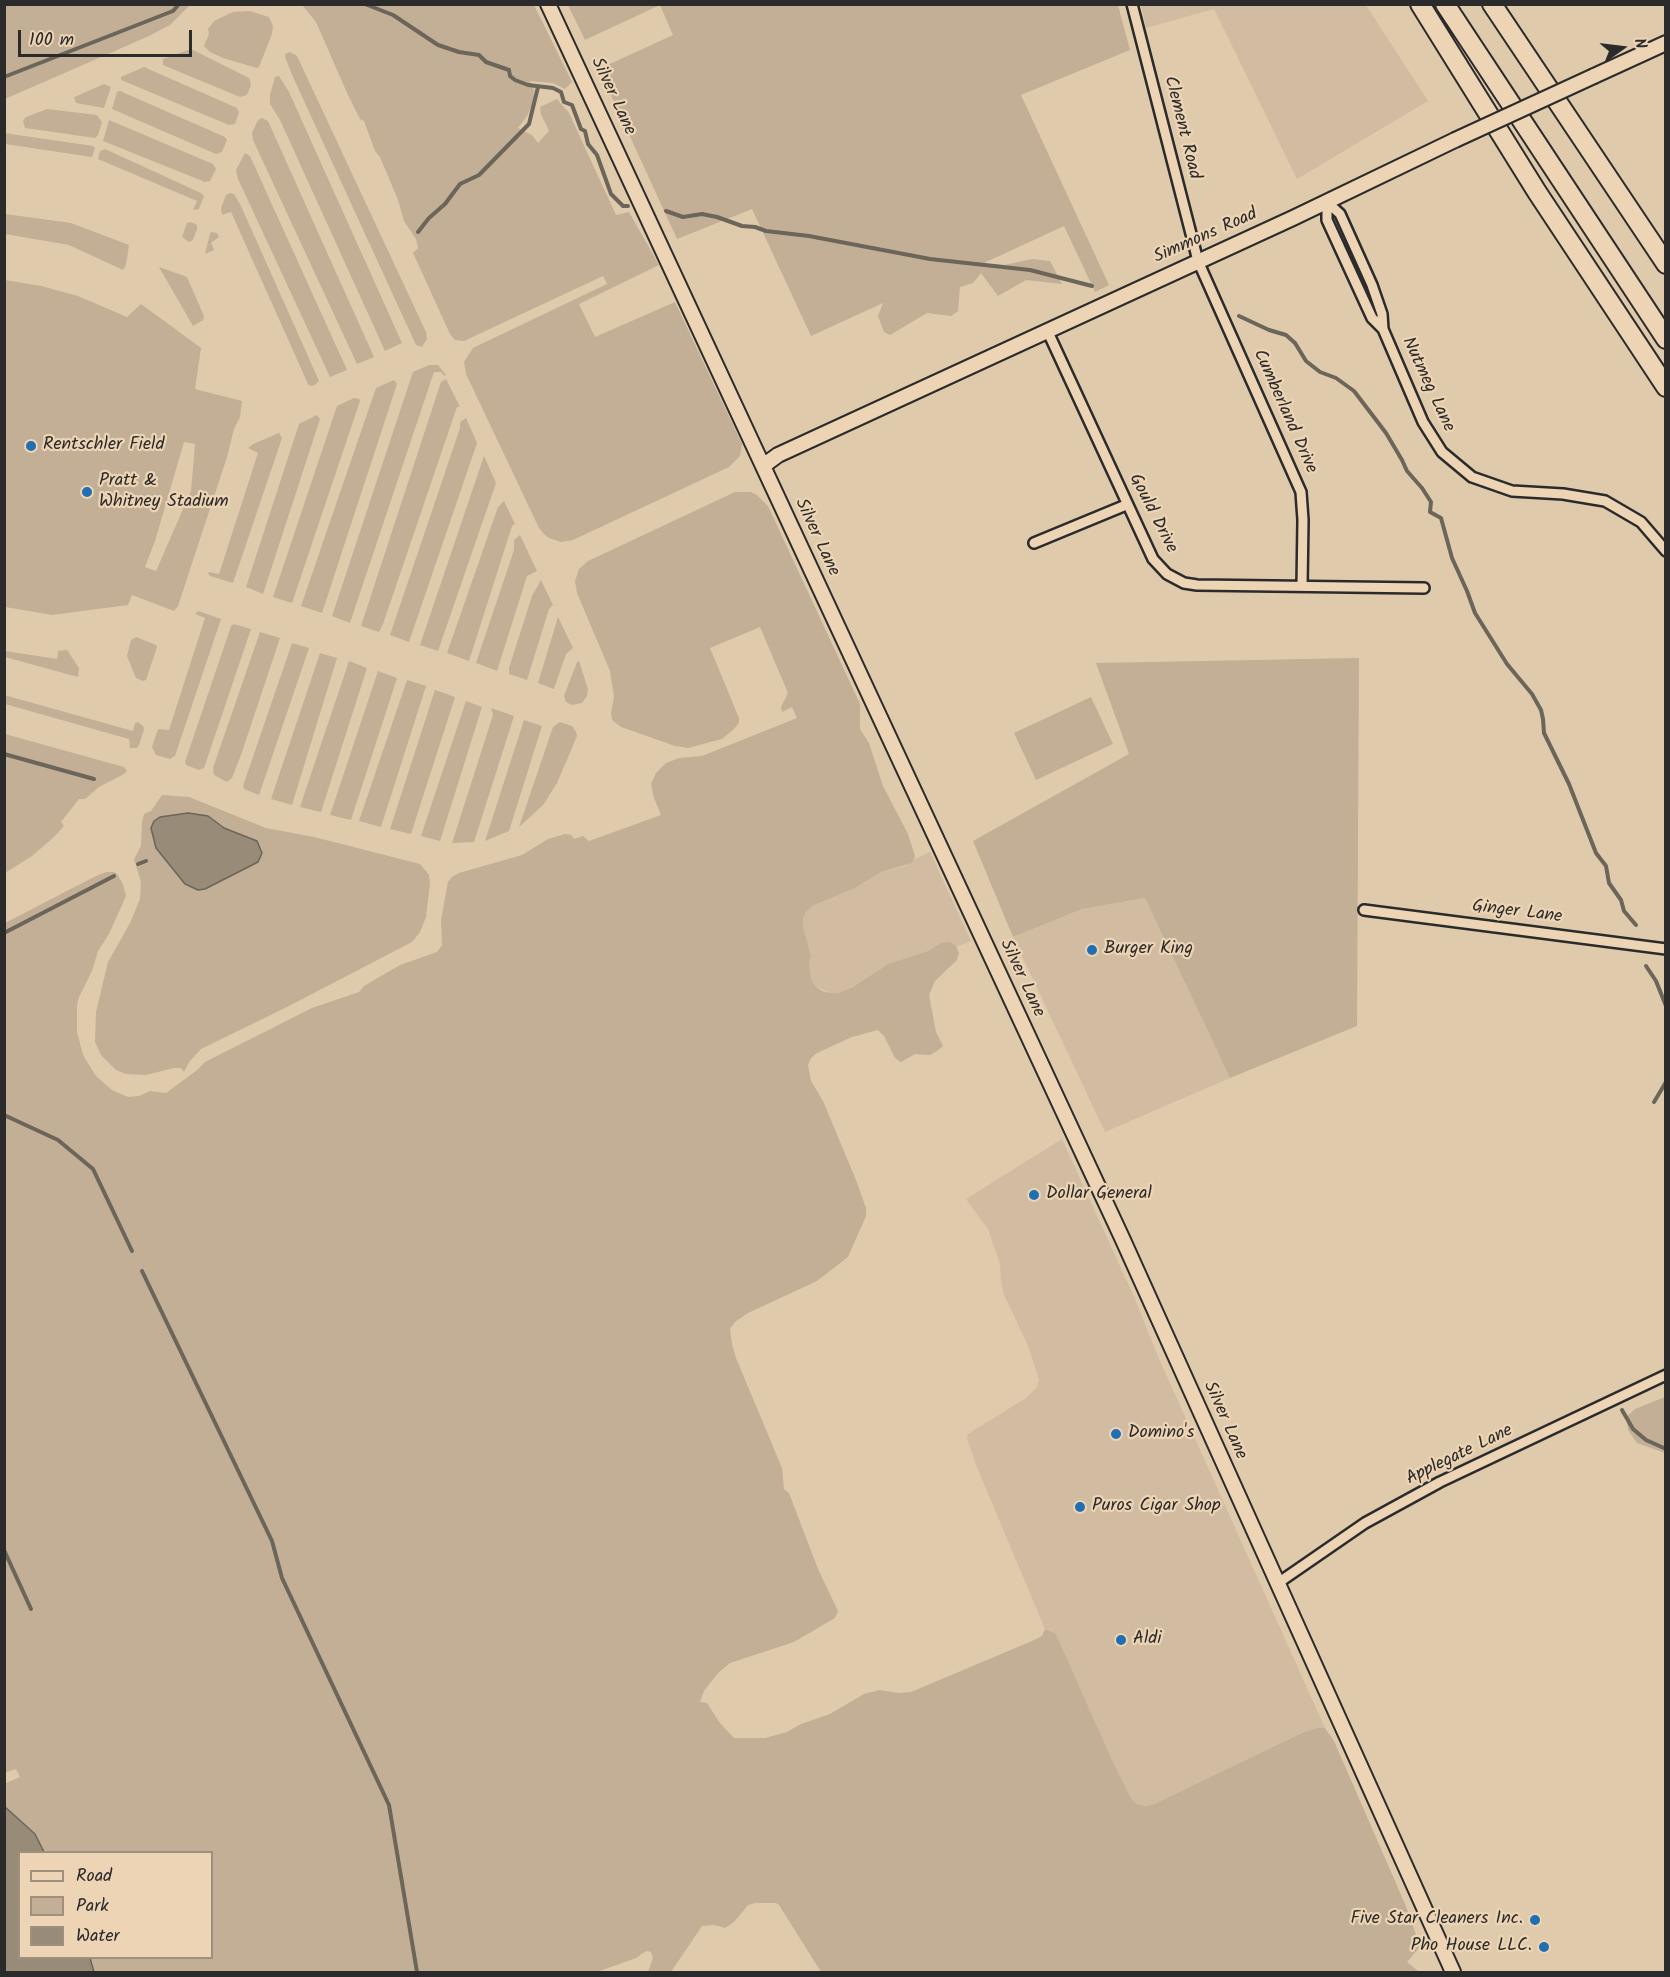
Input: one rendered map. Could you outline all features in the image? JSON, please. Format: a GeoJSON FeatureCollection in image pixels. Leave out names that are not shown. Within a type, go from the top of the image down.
{"type":"FeatureCollection","features":[{"type":"Feature","properties":{"kind":"highway"},"geometry":{"type":"LineString","coordinates":[[1420,4],[1537,192],[1665,387]]}},
{"type":"Feature","properties":{"kind":"highway"},"geometry":{"type":"LineString","coordinates":[[1437,4],[1458,24]]}},
{"type":"Feature","properties":{"kind":"highway"},"geometry":{"type":"LineString","coordinates":[[1445,4],[1665,339]]}},
{"type":"Feature","properties":{"kind":"highway"},"geometry":{"type":"LineString","coordinates":[[1460,4],[1665,316]]}},
{"type":"Feature","properties":{"kind":"highway"},"geometry":{"type":"LineString","coordinates":[[1492,4],[1665,264]]}},
{"type":"Feature","properties":{"kind":"main road","name":"Silver Lane"},"geometry":{"type":"LineString","coordinates":[[548,4],[1123,1240],[1453,1972]]}},
{"type":"Feature","properties":{"kind":"main road","name":"Simmons Road"},"geometry":{"type":"LineString","coordinates":[[763,466],[778,455],[1327,202],[1665,43]]}},
{"type":"Feature","properties":{"kind":"street","name":"Clement Road"},"geometry":{"type":"LineString","coordinates":[[1132,4],[1198,261]]}},
{"type":"Feature","properties":{"kind":"street","name":"Nutmeg Lane"},"geometry":{"type":"LineString","coordinates":[[1327,202],[1340,214],[1372,285],[1382,314],[1383,329],[1423,422],[1442,453],[1472,477],[1512,491],[1563,494],[1605,501],[1641,522],[1665,551]]}},
{"type":"Feature","properties":{"kind":"street","name":"Nutmeg Lane"},"geometry":{"type":"LineString","coordinates":[[1327,202],[1327,220],[1372,318],[1383,329]]}},
{"type":"Feature","properties":{"kind":"street","name":"Cumberland Drive"},"geometry":{"type":"LineString","coordinates":[[1198,261],[1301,492],[1304,520],[1302,586]]}},
{"type":"Feature","properties":{"kind":"street"},"geometry":{"type":"LineString","coordinates":[[1367,307],[1379,304]]}},
{"type":"Feature","properties":{"kind":"street","name":"Gould Drive"},"geometry":{"type":"LineString","coordinates":[[1047,330],[1126,505],[1153,559],[1167,574],[1184,583],[1197,585],[1424,588]]}},
{"type":"Feature","properties":{"kind":"street"},"geometry":{"type":"LineString","coordinates":[[1034,543],[1126,505]]}},
{"type":"Feature","properties":{"kind":"street","name":"Ginger Lane"},"geometry":{"type":"LineString","coordinates":[[1364,910],[1665,949]]}},
{"type":"Feature","properties":{"kind":"street","name":"Applegate Lane"},"geometry":{"type":"LineString","coordinates":[[1278,1583],[1365,1523],[1440,1482],[1665,1375]]}},
{"type":"Feature","properties":{"kind":"shaded area"},"geometry":{"type":"Polygon","coordinates":[[[1141,5],[1366,5],[1428,101],[1297,179],[1214,9],[1146,28],[1141,5]]]}},
{"type":"Feature","properties":{"kind":"shaded area"},"geometry":{"type":"Polygon","coordinates":[[[930,852],[971,941],[956,947],[942,943],[928,951],[888,964],[853,987],[838,993],[830,993],[815,986],[811,979],[809,963],[811,956],[803,926],[803,918],[807,911],[812,906],[855,888],[881,872],[905,866],[930,852]]]}},
{"type":"Feature","properties":{"kind":"shaded area"},"geometry":{"type":"Polygon","coordinates":[[[1145,898],[1230,1078],[1105,1132],[1013,937],[1082,909],[1145,898]]]}},
{"type":"Feature","properties":{"kind":"shaded area"},"geometry":{"type":"Polygon","coordinates":[[[1062,1139],[1325,1728],[1302,1733],[1152,1805],[1137,1804],[1131,1798],[1056,1634],[1045,1629],[976,1465],[967,1438],[968,1434],[1026,1398],[1037,1387],[1039,1379],[1027,1343],[1004,1295],[1000,1264],[988,1229],[966,1199],[1062,1139]]]}},
{"type":"Feature","properties":{"kind":"green space"},"geometry":{"type":"Polygon","coordinates":[[[4,5],[190,5],[170,25],[149,36],[5,99],[4,5]]]}},
{"type":"Feature","properties":{"kind":"green space"},"geometry":{"type":"Polygon","coordinates":[[[302,5],[534,5],[572,82],[565,89],[553,83],[530,81],[534,89],[533,103],[518,128],[532,135],[538,143],[549,131],[540,107],[557,99],[569,113],[616,215],[629,212],[659,265],[579,304],[595,337],[675,302],[742,444],[740,456],[729,467],[573,540],[561,542],[544,534],[539,528],[466,374],[464,362],[473,348],[607,284],[603,276],[464,341],[455,340],[450,334],[413,253],[418,248],[416,239],[404,221],[398,200],[364,121],[360,119],[347,93],[316,22],[302,5]]]}},
{"type":"Feature","properties":{"kind":"green space"},"geometry":{"type":"Polygon","coordinates":[[[568,5],[660,5],[585,40],[568,5]]]}},
{"type":"Feature","properties":{"kind":"green space"},"geometry":{"type":"Polygon","coordinates":[[[660,5],[1118,5],[1130,50],[1021,95],[1109,285],[1095,292],[1064,226],[984,263],[1004,265],[1032,259],[1050,261],[1062,284],[1026,280],[998,296],[981,273],[973,283],[960,287],[958,311],[951,316],[927,313],[890,335],[884,332],[878,316],[883,303],[811,336],[752,209],[677,239],[599,69],[673,35],[660,5]]]}},
{"type":"Feature","properties":{"kind":"green space"},"geometry":{"type":"Polygon","coordinates":[[[250,11],[269,17],[273,26],[259,67],[223,58],[210,52],[204,46],[209,34],[208,29],[214,21],[233,12],[250,11]]]}},
{"type":"Feature","properties":{"kind":"green space"},"geometry":{"type":"Polygon","coordinates":[[[191,49],[249,78],[251,85],[247,95],[240,97],[163,65],[163,59],[191,49]]]}},
{"type":"Feature","properties":{"kind":"green space"},"geometry":{"type":"Polygon","coordinates":[[[290,52],[297,56],[426,332],[427,339],[422,347],[416,345],[293,77],[285,57],[285,54],[290,52]]]}},
{"type":"Feature","properties":{"kind":"green space"},"geometry":{"type":"Polygon","coordinates":[[[144,67],[237,108],[239,112],[235,124],[229,125],[121,80],[121,77],[144,67]]]}},
{"type":"Feature","properties":{"kind":"green space"},"geometry":{"type":"Polygon","coordinates":[[[279,76],[289,92],[402,343],[385,351],[280,120],[270,104],[275,77],[279,76]]]}},
{"type":"Feature","properties":{"kind":"green space"},"geometry":{"type":"Polygon","coordinates":[[[104,84],[111,87],[104,108],[76,103],[74,97],[104,84]]]}},
{"type":"Feature","properties":{"kind":"green space"},"geometry":{"type":"Polygon","coordinates":[[[120,91],[225,137],[227,140],[222,152],[216,154],[112,109],[117,92],[120,91]]]}},
{"type":"Feature","properties":{"kind":"green space"},"geometry":{"type":"Polygon","coordinates":[[[47,109],[97,115],[102,122],[98,135],[95,138],[25,128],[23,121],[26,117],[47,109]]]}},
{"type":"Feature","properties":{"kind":"green space"},"geometry":{"type":"Polygon","coordinates":[[[262,118],[268,121],[374,357],[357,364],[253,140],[252,133],[258,120],[262,118]]]}},
{"type":"Feature","properties":{"kind":"green space"},"geometry":{"type":"Polygon","coordinates":[[[109,120],[213,164],[216,169],[210,181],[205,182],[103,141],[109,120]]]}},
{"type":"Feature","properties":{"kind":"green space"},"geometry":{"type":"Polygon","coordinates":[[[4,133],[95,148],[92,157],[5,144],[4,133]]]}},
{"type":"Feature","properties":{"kind":"green space"},"geometry":{"type":"Polygon","coordinates":[[[105,149],[201,193],[204,196],[199,209],[193,210],[197,201],[98,159],[100,151],[105,149]]]}},
{"type":"Feature","properties":{"kind":"green space"},"geometry":{"type":"Polygon","coordinates":[[[245,153],[250,156],[347,370],[330,377],[238,179],[236,170],[245,153]]]}},
{"type":"Feature","properties":{"kind":"green space"},"geometry":{"type":"Polygon","coordinates":[[[234,194],[241,206],[319,381],[315,385],[308,384],[231,212],[222,215],[221,208],[226,195],[234,194]]]}},
{"type":"Feature","properties":{"kind":"green space"},"geometry":{"type":"Polygon","coordinates":[[[5,214],[71,223],[129,245],[126,265],[123,270],[69,245],[5,234],[5,214]]]}},
{"type":"Feature","properties":{"kind":"green space"},"geometry":{"type":"Polygon","coordinates":[[[187,223],[197,225],[197,229],[193,240],[189,242],[182,237],[187,223]]]}},
{"type":"Feature","properties":{"kind":"green space"},"geometry":{"type":"Polygon","coordinates":[[[210,233],[217,233],[219,237],[211,243],[214,250],[205,254],[210,233]]]}},
{"type":"Feature","properties":{"kind":"green space"},"geometry":{"type":"Polygon","coordinates":[[[159,267],[187,277],[204,316],[203,320],[193,326],[159,267]]]}},
{"type":"Feature","properties":{"kind":"green space","name":"Pratt & Whitney Stadium"},"geometry":{"type":"Polygon","coordinates":[[[5,280],[41,286],[78,296],[127,317],[141,304],[201,348],[195,389],[242,401],[240,417],[234,429],[178,606],[174,611],[132,595],[128,605],[52,615],[5,607],[5,280]],[[184,442],[155,541],[145,567],[156,571],[191,491],[195,444],[184,442]]]}},
{"type":"Feature","properties":{"kind":"green space"},"geometry":{"type":"Polygon","coordinates":[[[429,365],[438,365],[446,375],[434,372],[350,623],[332,616],[413,372],[429,365]]]}},
{"type":"Feature","properties":{"kind":"green space"},"geometry":{"type":"Polygon","coordinates":[[[446,379],[460,407],[457,407],[379,632],[361,626],[441,382],[446,379]]]}},
{"type":"Feature","properties":{"kind":"green space"},"geometry":{"type":"Polygon","coordinates":[[[394,380],[397,384],[322,613],[301,606],[376,388],[394,380]]]}},
{"type":"Feature","properties":{"kind":"green space"},"geometry":{"type":"Polygon","coordinates":[[[354,398],[360,401],[292,603],[273,597],[337,406],[354,398]]]}},
{"type":"Feature","properties":{"kind":"green space"},"geometry":{"type":"Polygon","coordinates":[[[317,415],[320,419],[263,594],[246,587],[299,424],[317,415]]]}},
{"type":"Feature","properties":{"kind":"green space"},"geometry":{"type":"Polygon","coordinates":[[[466,418],[477,443],[409,642],[390,635],[460,428],[460,422],[466,418]]]}},
{"type":"Feature","properties":{"kind":"green space"},"geometry":{"type":"Polygon","coordinates":[[[279,433],[282,438],[233,583],[210,576],[209,572],[219,574],[258,453],[248,448],[279,433]]]}},
{"type":"Feature","properties":{"kind":"green space"},"geometry":{"type":"Polygon","coordinates":[[[484,456],[496,483],[438,651],[420,645],[484,456]]]}},
{"type":"Feature","properties":{"kind":"green space"},"geometry":{"type":"Polygon","coordinates":[[[735,492],[751,492],[768,506],[860,704],[860,729],[869,743],[883,786],[908,834],[915,856],[912,863],[881,872],[855,888],[812,906],[807,911],[803,918],[803,926],[811,956],[809,963],[811,979],[822,991],[838,993],[853,987],[888,964],[928,951],[941,943],[950,942],[956,946],[959,953],[957,960],[935,981],[929,995],[936,1032],[943,1046],[937,1051],[930,1055],[915,1054],[901,1062],[895,1058],[884,1036],[878,1030],[852,1037],[817,1053],[808,1065],[811,1081],[823,1101],[856,1180],[866,1208],[866,1216],[848,1257],[817,1281],[748,1313],[735,1322],[730,1329],[736,1358],[782,1468],[784,1489],[789,1493],[818,1569],[838,1611],[835,1618],[794,1642],[730,1663],[718,1673],[704,1691],[700,1702],[707,1703],[720,1723],[734,1738],[765,1738],[787,1732],[801,1724],[830,1714],[864,1694],[879,1690],[911,1692],[1032,1641],[1042,1636],[1045,1629],[1056,1634],[1112,1760],[1131,1798],[1137,1804],[1152,1805],[1302,1733],[1325,1728],[1334,1741],[1405,1904],[1419,1948],[1407,1962],[1419,1972],[821,1972],[779,1905],[756,1903],[748,1905],[734,1922],[725,1928],[714,1925],[702,1926],[671,1972],[648,1972],[653,1958],[651,1952],[646,1951],[636,1958],[597,1972],[5,1972],[4,1784],[20,1777],[16,1769],[4,1773],[5,923],[92,878],[106,872],[117,874],[126,896],[109,934],[98,951],[92,971],[79,997],[77,1032],[83,1055],[96,1076],[112,1090],[128,1097],[139,1096],[150,1091],[166,1093],[205,1062],[312,1008],[359,992],[364,986],[400,965],[437,952],[442,945],[441,920],[448,882],[452,877],[522,855],[548,839],[565,834],[571,835],[574,839],[583,836],[589,841],[661,815],[651,784],[656,773],[666,763],[679,758],[702,756],[797,718],[792,707],[782,712],[781,707],[788,693],[760,627],[710,648],[739,718],[739,723],[722,739],[688,748],[675,746],[621,727],[612,720],[614,697],[610,671],[577,593],[575,581],[579,569],[588,561],[735,492]]]}},
{"type":"Feature","properties":{"kind":"green space"},"geometry":{"type":"Polygon","coordinates":[[[504,501],[515,524],[512,526],[469,661],[447,653],[498,507],[504,501]]]}},
{"type":"Feature","properties":{"kind":"green space"},"geometry":{"type":"Polygon","coordinates":[[[520,535],[537,571],[527,576],[497,671],[476,663],[514,550],[514,540],[520,535]]]}},
{"type":"Feature","properties":{"kind":"green space"},"geometry":{"type":"Polygon","coordinates":[[[541,580],[553,605],[549,609],[527,680],[509,674],[509,668],[532,596],[541,580]]]}},
{"type":"Feature","properties":{"kind":"green space"},"geometry":{"type":"Polygon","coordinates":[[[198,611],[221,619],[175,756],[170,759],[156,755],[152,747],[158,729],[169,730],[205,618],[195,614],[198,611]]]}},
{"type":"Feature","properties":{"kind":"green space"},"geometry":{"type":"Polygon","coordinates":[[[558,617],[573,648],[566,654],[554,689],[538,683],[558,617]]]}},
{"type":"Feature","properties":{"kind":"green space"},"geometry":{"type":"Polygon","coordinates":[[[234,624],[251,629],[204,768],[199,770],[186,765],[185,762],[231,626],[234,624]]]}},
{"type":"Feature","properties":{"kind":"green space"},"geometry":{"type":"Polygon","coordinates":[[[260,632],[280,638],[241,755],[232,778],[227,782],[214,775],[213,768],[260,632]]]}},
{"type":"Feature","properties":{"kind":"green space"},"geometry":{"type":"Polygon","coordinates":[[[136,637],[157,647],[146,680],[143,681],[136,678],[127,656],[131,640],[136,637]]]}},
{"type":"Feature","properties":{"kind":"green space"},"geometry":{"type":"Polygon","coordinates":[[[292,643],[309,648],[259,795],[244,789],[243,786],[292,643]]]}},
{"type":"Feature","properties":{"kind":"green space"},"geometry":{"type":"Polygon","coordinates":[[[67,650],[79,668],[78,677],[5,657],[5,651],[57,659],[58,651],[67,650]]]}},
{"type":"Feature","properties":{"kind":"green space"},"geometry":{"type":"Polygon","coordinates":[[[320,653],[337,658],[292,805],[271,799],[320,653]]]}},
{"type":"Feature","properties":{"kind":"green space"},"geometry":{"type":"Polygon","coordinates":[[[1359,658],[1357,1026],[1230,1078],[1145,898],[1082,909],[1013,937],[973,841],[1129,754],[1096,663],[1359,658]]]}},
{"type":"Feature","properties":{"kind":"green space"},"geometry":{"type":"Polygon","coordinates":[[[349,661],[367,668],[321,812],[300,807],[349,661]]]}},
{"type":"Feature","properties":{"kind":"green space"},"geometry":{"type":"Polygon","coordinates":[[[579,661],[588,689],[587,696],[582,703],[572,705],[566,702],[564,696],[579,661]]]}},
{"type":"Feature","properties":{"kind":"green space"},"geometry":{"type":"Polygon","coordinates":[[[378,671],[397,678],[351,820],[330,815],[378,671]]]}},
{"type":"Feature","properties":{"kind":"green space"},"geometry":{"type":"Polygon","coordinates":[[[407,680],[426,686],[381,827],[359,821],[407,680]]]}},
{"type":"Feature","properties":{"kind":"green space"},"geometry":{"type":"Polygon","coordinates":[[[435,690],[455,697],[411,834],[390,829],[435,690]]]}},
{"type":"Feature","properties":{"kind":"green space"},"geometry":{"type":"Polygon","coordinates":[[[4,695],[133,731],[135,723],[138,722],[144,730],[137,748],[130,748],[129,739],[5,704],[4,695]]]}},
{"type":"Feature","properties":{"kind":"green space"},"geometry":{"type":"Polygon","coordinates":[[[1091,697],[1113,744],[1036,780],[1014,733],[1091,697]]]}},
{"type":"Feature","properties":{"kind":"green space"},"geometry":{"type":"Polygon","coordinates":[[[466,701],[482,707],[440,841],[421,836],[466,701]]]}},
{"type":"Feature","properties":{"kind":"green space"},"geometry":{"type":"Polygon","coordinates":[[[491,708],[514,716],[474,842],[452,843],[493,715],[491,708]]]}},
{"type":"Feature","properties":{"kind":"green space"},"geometry":{"type":"Polygon","coordinates":[[[524,720],[542,726],[509,831],[485,841],[524,720]]]}},
{"type":"Feature","properties":{"kind":"green space"},"geometry":{"type":"Polygon","coordinates":[[[560,722],[572,726],[577,736],[557,783],[543,805],[519,827],[553,727],[560,722]]]}},
{"type":"Feature","properties":{"kind":"green space"},"geometry":{"type":"Polygon","coordinates":[[[5,734],[124,767],[127,771],[99,787],[85,799],[79,799],[61,822],[64,826],[54,837],[32,856],[5,873],[5,734]]]}},
{"type":"Feature","properties":{"kind":"green space"},"geometry":{"type":"Polygon","coordinates":[[[162,795],[189,797],[266,828],[314,837],[420,864],[429,875],[430,883],[426,917],[420,932],[412,942],[201,1049],[189,1062],[184,1072],[181,1068],[174,1068],[146,1075],[126,1074],[116,1070],[101,1055],[95,1042],[96,1012],[108,962],[130,923],[140,899],[141,882],[134,859],[141,846],[144,814],[151,811],[162,795]],[[188,813],[160,817],[198,890],[205,889],[258,862],[257,841],[224,828],[208,816],[188,813]]]}},
{"type":"Feature","properties":{"kind":"green space"},"geometry":{"type":"Polygon","coordinates":[[[1666,1397],[1665,1453],[1637,1443],[1628,1430],[1626,1417],[1635,1409],[1666,1397]]]}},
{"type":"Feature","properties":{"kind":"water"},"geometry":{"type":"Polygon","coordinates":[[[188,813],[208,816],[224,828],[257,841],[262,853],[258,862],[205,889],[198,890],[185,884],[156,848],[151,828],[154,821],[160,817],[188,813]]]}},
{"type":"Feature","properties":{"kind":"water"},"geometry":{"type":"Polygon","coordinates":[[[4,1806],[35,1834],[44,1851],[18,1851],[18,1959],[90,1959],[94,1972],[5,1972],[4,1806]]]}},
{"type":"Feature","properties":{"kind":"waterway"},"geometry":{"type":"LineString","coordinates":[[4,77],[173,11],[179,4]]}},
{"type":"Feature","properties":{"kind":"waterway"},"geometry":{"type":"LineString","coordinates":[[365,4],[393,15],[438,45],[459,52],[479,55],[486,62],[509,70],[510,76],[515,80],[528,85],[553,88],[561,92],[564,102],[572,105],[581,129],[585,131],[588,144],[597,155],[611,194],[623,206],[628,206]]}},
{"type":"Feature","properties":{"kind":"waterway"},"geometry":{"type":"LineString","coordinates":[[418,232],[445,204],[460,184],[479,175],[529,124],[538,87]]}},
{"type":"Feature","properties":{"kind":"waterway"},"geometry":{"type":"LineString","coordinates":[[666,211],[683,217],[702,214],[766,231],[809,236],[930,259],[1030,270],[1092,286]]}},
{"type":"Feature","properties":{"kind":"waterway"},"geometry":{"type":"LineString","coordinates":[[1239,316],[1286,335],[1295,343],[1306,361],[1320,372],[1336,378],[1354,391],[1386,433],[1407,471],[1422,488],[1431,502],[1430,512],[1441,518],[1452,558],[1475,613],[1507,664],[1532,694],[1541,710],[1544,733],[1569,784],[1596,853],[1606,866],[1609,883],[1621,900],[1624,911],[1636,925]]}},
{"type":"Feature","properties":{"kind":"waterway"},"geometry":{"type":"LineString","coordinates":[[4,754],[94,779]]}},
{"type":"Feature","properties":{"kind":"waterway"},"geometry":{"type":"LineString","coordinates":[[138,864],[146,861]]}},
{"type":"Feature","properties":{"kind":"waterway"},"geometry":{"type":"LineString","coordinates":[[4,933],[114,876]]}},
{"type":"Feature","properties":{"kind":"waterway"},"geometry":{"type":"LineString","coordinates":[[1646,966],[1656,981],[1666,1006]]}},
{"type":"Feature","properties":{"kind":"waterway"},"geometry":{"type":"LineString","coordinates":[[1654,1102],[1666,1082]]}},
{"type":"Feature","properties":{"kind":"waterway"},"geometry":{"type":"LineString","coordinates":[[4,1115],[58,1140],[93,1169],[132,1251]]}},
{"type":"Feature","properties":{"kind":"waterway"},"geometry":{"type":"LineString","coordinates":[[142,1271],[272,1541],[282,1578],[389,1805],[417,1972]]}},
{"type":"Feature","properties":{"kind":"waterway"},"geometry":{"type":"LineString","coordinates":[[1622,1410],[1633,1429],[1646,1440],[1666,1449]]}},
{"type":"Feature","properties":{"kind":"waterway"},"geometry":{"type":"LineString","coordinates":[[4,1550],[31,1609]]}},
{"type":"Feature","properties":{"kind":"place","name":"Rentschler Field"},"geometry":{"type":"Point","coordinates":[31,446]}},
{"type":"Feature","properties":{"kind":"place","name":"Pratt & Whitney Stadium"},"geometry":{"type":"Point","coordinates":[87,492]}},
{"type":"Feature","properties":{"kind":"place","name":"Burger King"},"geometry":{"type":"Point","coordinates":[1092,950]}},
{"type":"Feature","properties":{"kind":"place","name":"Dollar General"},"geometry":{"type":"Point","coordinates":[1034,1195]}},
{"type":"Feature","properties":{"kind":"place","name":"Domino's"},"geometry":{"type":"Point","coordinates":[1116,1434]}},
{"type":"Feature","properties":{"kind":"place","name":"Puros Cigar Shop"},"geometry":{"type":"Point","coordinates":[1080,1507]}},
{"type":"Feature","properties":{"kind":"place","name":"Aldi"},"geometry":{"type":"Point","coordinates":[1121,1640]}},
{"type":"Feature","properties":{"kind":"place","name":"Five Star Cleaners Inc."},"geometry":{"type":"Point","coordinates":[1535,1920]}},
{"type":"Feature","properties":{"kind":"place","name":"Pho House LLC."},"geometry":{"type":"Point","coordinates":[1544,1947]}}]}
